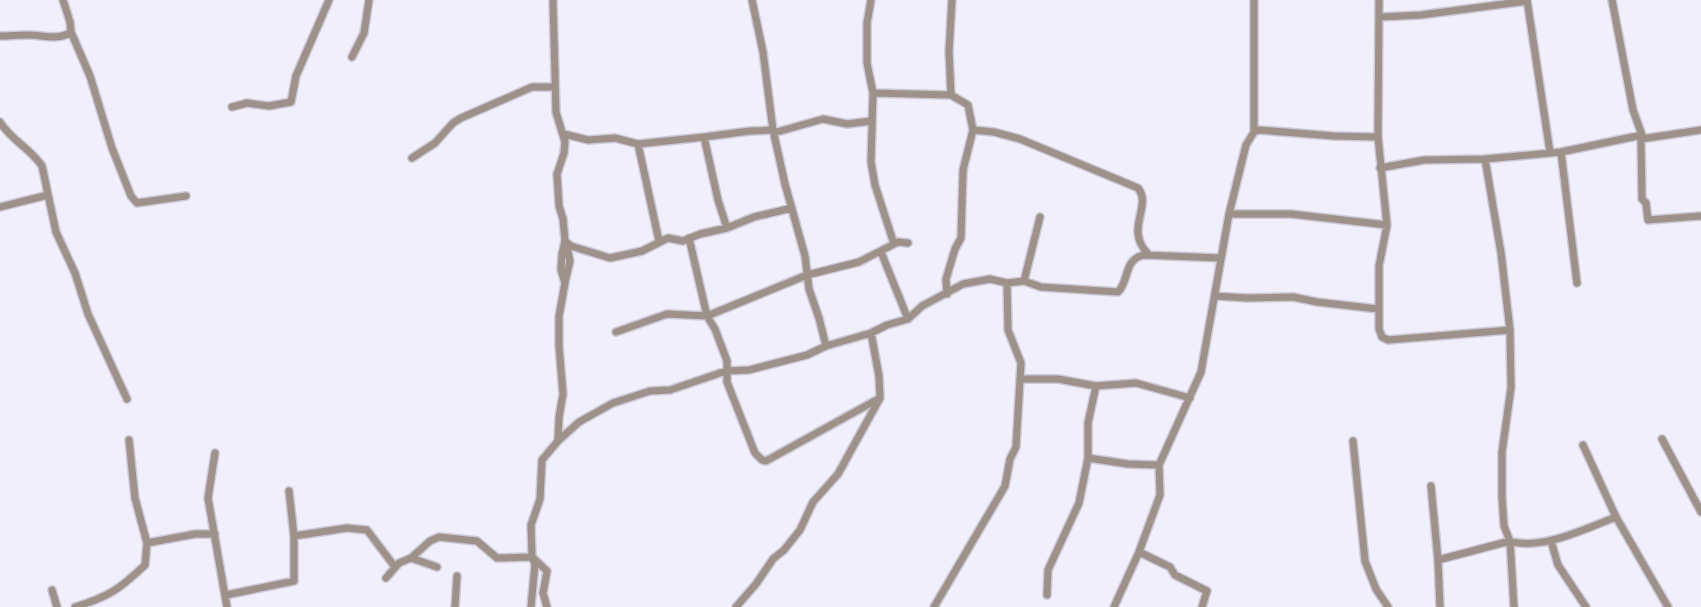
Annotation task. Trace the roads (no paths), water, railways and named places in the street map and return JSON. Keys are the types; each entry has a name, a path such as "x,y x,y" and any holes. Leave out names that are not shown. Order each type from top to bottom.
{"street":[{"path":"63,0 71,32 90,76 112,148 131,196 137,203 186,196"},
{"path":"232,107 247,103 270,106 291,102 296,76 328,0"},
{"path":"352,57 364,33 369,0"},
{"path":"553,0 556,112 564,134 564,153 557,174 558,206 563,219 570,261 559,316 563,394 558,441"},
{"path":"752,0 763,52 773,130 826,346"},
{"path":"872,0 867,23 867,63 873,93 871,162 875,185 894,244"},
{"path":"951,95 949,51 952,0"},
{"path":"1114,607 1139,552 1160,495 1159,465 1201,372 1228,214 1246,145 1254,132 1256,106 1254,0"},
{"path":"1379,0 1378,137 1387,225 1379,266 1378,309 1379,329 1382,337 1388,340 1510,330"},
{"path":"1612,0 1633,110 1642,137 1642,200 1646,203 1648,220 1701,216"},
{"path":"1380,17 1421,15 1527,1 1550,152"},
{"path":"0,36 29,35 56,38 66,36 71,32"},
{"path":"412,158 435,143 453,123 461,118 532,87 554,87"},
{"path":"873,93 951,95 968,105 973,130 963,170 961,238 946,279 947,294"},
{"path":"564,134 588,140 615,138 638,144 750,131 773,130 777,132 823,119 847,124 871,121"},
{"path":"0,122 2,130 36,157 42,166 56,232 75,273 88,314 128,399"},
{"path":"973,130 994,132 1020,139 1138,188 1143,194 1137,226 1138,238 1149,255"},
{"path":"1254,132 1259,130 1378,137"},
{"path":"1380,168 1424,160 1485,159 1561,152 1642,137 1701,130"},
{"path":"704,137 718,200 728,228"},
{"path":"638,144 659,241"},
{"path":"1561,152 1577,283"},
{"path":"1485,159 1501,253 1510,330 1511,388 1502,452 1504,526 1510,541 1514,607"},
{"path":"0,207 48,195"},
{"path":"566,241 571,246 610,258 642,251 668,238 683,241 700,234 728,228 754,217 792,208"},
{"path":"1228,214 1291,214 1387,225"},
{"path":"1024,281 1040,217"},
{"path":"689,238 707,316 715,329 727,361 727,382 755,453 762,460 766,461 880,398"},
{"path":"616,332 667,314 707,316 807,275 859,262 894,244 908,243"},
{"path":"881,252 908,320"},
{"path":"531,607 535,564 530,532 540,499 542,460 579,422 613,403 650,391 677,388 726,371 748,370 784,362 826,346 871,333 887,325 908,320 922,306 963,284 990,279 1006,283 1024,281 1041,286 1118,292 1122,288 1131,261 1136,257 1149,255 1221,258"},
{"path":"934,607 1005,486 1010,459 1016,447 1022,363 1008,330 1006,283"},
{"path":"1215,296 1293,297 1378,309"},
{"path":"735,607 756,584 773,559 784,550 794,537 813,502 838,474 880,398 879,376 871,333"},
{"path":"1022,379 1058,379 1096,386 1136,383 1190,398"},
{"path":"1047,595 1048,570 1079,503 1088,458 1088,423 1096,386"},
{"path":"1662,439 1701,512"},
{"path":"75,607 99,599 124,585 145,565 147,543 135,498 129,440"},
{"path":"1353,441 1365,561 1376,589 1388,607"},
{"path":"1583,445 1616,517 1668,607"},
{"path":"215,453 208,498 227,607"},
{"path":"1088,458 1128,464 1159,465"},
{"path":"1431,486 1440,607"},
{"path":"226,596 294,581 294,536 289,491"},
{"path":"1438,560 1510,541 1519,544 1551,541 1616,517"},
{"path":"294,536 347,528 364,529 370,532 395,567"},
{"path":"147,543 195,534 215,534"},
{"path":"386,578 395,567 439,537 477,541 497,558 532,556 547,571 543,593 547,607"},
{"path":"1551,541 1558,565 1586,607"},
{"path":"1139,552 1170,567 1175,575 1207,591 1202,607"},
{"path":"411,558 437,567"},
{"path":"455,607 457,576"},
{"path":"52,590 57,607"}]}
